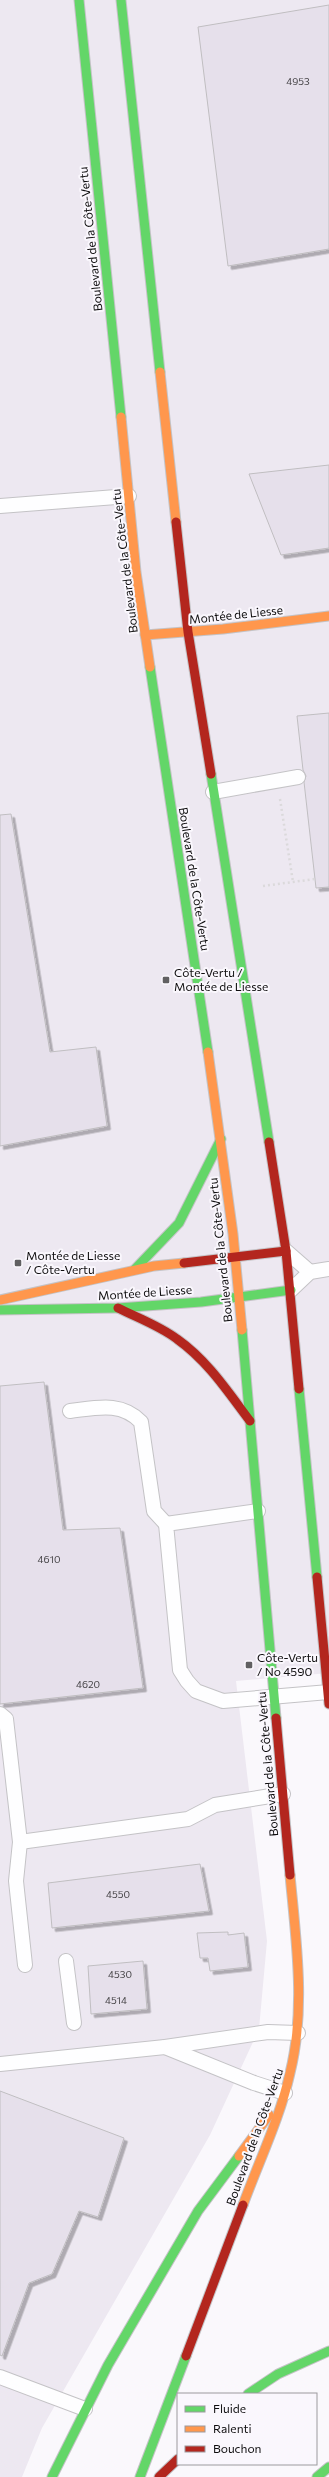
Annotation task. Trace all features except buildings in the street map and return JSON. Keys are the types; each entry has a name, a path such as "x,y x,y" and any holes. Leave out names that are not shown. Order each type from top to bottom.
{"street":[{"name":"Boulevard de la Côte-Vertu","path":"79,0 136,572 221,1139 236,1256 295,1939 298,2033 292,2070 286,2093 140,2477"},
{"path":"121,0 188,632 286,1251 329,1696"},
{"name":"Montée de Liesse","path":"145,635 188,632 329,616"},
{"path":"135,1270 179,1223 221,1139"},
{"name":"Montée de Liesse","path":"0,1300 135,1270 236,1256 286,1251"},
{"name":"Montée de Liesse","path":"0,1310 118,1308 239,1297 290,1290"},
{"path":"118,1308 175,1338 191,1350 214,1373 250,1421"},
{"path":"52,2477 84,2409 198,2211 286,2093"},
{"path":"250,2393 278,2374 329,2351"},
{"path":"159,2477 177,2460"},
{"path":"317,2477 329,2467"}],"lane":[{"path":"0,506 129,496"},
{"path":"213,792 298,777"},
{"path":"286,1251 310,1272"},
{"path":"290,1290 310,1272 329,1269"},
{"path":"70,1411 107,1407 122,1409 133,1414 140,1422 154,1511 166,1524 180,1670 187,1682 196,1691 223,1701 274,1697 329,1696"},
{"path":"166,1524 258,1511"},
{"path":"0,1714 6,1720 20,1842 16,1881 25,1965"},
{"path":"20,1842 188,1819 215,1805 283,1794"},
{"path":"66,1961 74,2023"},
{"path":"0,2064 165,2047 268,2032 298,2033"},
{"path":"165,2047 254,2083 286,2093"},
{"path":"0,2377 84,2409"}],"path":[{"path":"282,812 293,882"},
{"path":"263,886 315,879"}],"shaded area":[{"path":"0,0 329,0 329,1673 236,1681 267,1941 259,2029 210,2135 42,2428 22,2477 0,2477"}],"traffic: fast":[{"path":"79,0 121,417"},
{"path":"121,0 160,372"},
{"path":"150,667 208,1052"},
{"path":"211,774 269,1142"},
{"path":"135,1269 179,1223 221,1139"},
{"path":"0,1310 118,1308 201,1302 291,1290"},
{"path":"242,1330 276,1718"},
{"path":"299,1389 317,1577"},
{"path":"52,2477 108,2365 198,2211 239,2156"},
{"path":"250,2393 278,2374 329,2351"},
{"path":"140,2477 186,2356"},
{"path":"317,2477 329,2467"}],"traffic: slow":[{"path":"160,372 176,522"},
{"path":"121,417 136,572 150,667"},
{"path":"145,635 223,629 329,616"},
{"path":"208,1052 233,1234 242,1330"},
{"path":"0,1300 154,1266 184,1263"},
{"path":"243,2205 281,2106 295,2049 299,1999 297,1949 290,1875"},
{"path":"239,2156 269,2115"}],"traffic: jam":[{"path":"176,522 188,632 211,774"},
{"path":"269,1142 286,1251 299,1389"},
{"path":"184,1263 286,1251"},
{"path":"118,1308 149,1322 177,1339 188,1348 217,1377 250,1421"},
{"path":"317,1577 329,1704"},
{"path":"276,1718 290,1875"},
{"path":"186,2356 243,2205"},
{"path":"159,2477 177,2460"}],"place":[{"name":"Côte-Vertu / Montée de Liesse","path":"166,980"},
{"name":"Montée de Liesse / Côte-Vertu","path":"18,1263"},
{"name":"Côte-Vertu / No 4590","path":"249,1665"}]}
